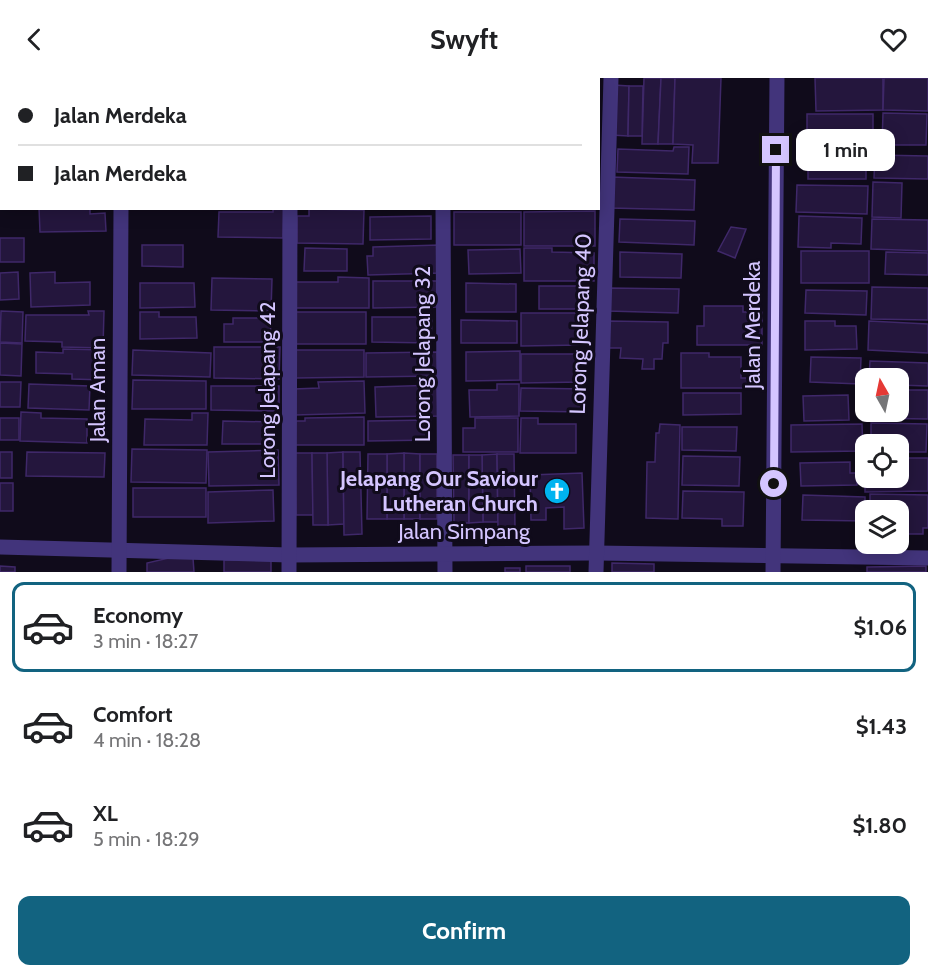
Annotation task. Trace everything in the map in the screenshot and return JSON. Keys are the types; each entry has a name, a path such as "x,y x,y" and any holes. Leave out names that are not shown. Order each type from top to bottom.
{"street":[{"name":"Lorong Jelapang 40","path":"596,572 611,78"},
{"name":"Jalan Merdeka","path":"773,572 777,78"},
{"name":"Jalan Aman","path":"119,572 121,210"},
{"name":"Lorong Jelapang 42","path":"289,572 290,210"},
{"name":"Lorong Jelapang 32","path":"444,210 445,572"},
{"name":"Jalan Simpang","path":"0,548 289,555 596,553 928,558"}],"building":[{"path":"644,78 661,78 658,144 642,144"},
{"path":"661,78 675,78 673,144 658,144"},
{"path":"675,78 721,78 718,163 692,163 693,145 673,144"},
{"path":"815,78 883,78 883,110 816,111"},
{"path":"884,78 928,78 928,111 883,110"},
{"path":"613,85 629,86 628,136 611,135"},
{"path":"629,86 643,86 642,136 628,136"},
{"path":"883,113 927,114 926,145 882,145"},
{"path":"807,114 873,114 873,148 807,148"},
{"path":"674,147 689,147 688,174 617,172 618,149 673,151"},
{"path":"808,154 866,154 866,179 808,179"},
{"path":"875,155 928,156 928,179 874,178"},
{"path":"611,177 695,180 694,210 610,208"},
{"path":"873,182 902,183 901,218 872,217"},
{"path":"797,185 868,186 867,214 796,212"},
{"path":"39,210 90,210 90,214 105,213 106,231 40,232"},
{"path":"273,210 284,210 283,238 218,237 219,212 273,212"},
{"path":"309,210 364,210 363,244 297,243 297,216 309,216"},
{"path":"595,211 595,246 524,246 524,212"},
{"path":"454,212 521,212 521,245 454,245"},
{"path":"431,216 431,239 370,240 370,217"},
{"path":"799,216 862,218 861,244 831,243 831,248 798,247"},
{"path":"620,219 695,221 694,245 619,242"},
{"path":"872,219 928,220 928,251 871,249"},
{"path":"731,227 746,229 735,258 718,251"},
{"path":"0,238 24,238 24,262 0,262"},
{"path":"142,245 183,245 183,267 142,266"},
{"path":"439,245 440,273 368,275 367,256 373,256 373,247"},
{"path":"305,248 347,249 347,271 304,271"},
{"path":"524,248 552,248 552,252 594,253 594,281 524,281"},
{"path":"520,249 521,273 469,274 468,250"},
{"path":"801,251 869,251 869,283 801,283"},
{"path":"620,252 682,254 681,278 620,277"},
{"path":"886,252 928,253 928,275 885,274"},
{"path":"18,272 19,299 0,300 0,273"},
{"path":"55,272 55,283 90,282 90,305 31,307 30,273"},
{"path":"338,277 369,278 369,308 296,308 296,282 338,282"},
{"path":"212,278 272,279 271,311 211,310"},
{"path":"373,281 437,281 437,307 373,308"},
{"path":"140,283 194,283 195,307 140,308"},
{"path":"466,283 516,284 516,312 466,312"},
{"path":"539,286 584,286 583,309 539,309"},
{"path":"872,287 928,288 928,320 871,319"},
{"path":"609,288 679,289 678,313 608,311"},
{"path":"806,290 867,291 866,315 805,313"},
{"path":"704,306 743,306 743,312 762,312 762,345 697,345 697,326 704,326"},
{"path":"1,311 23,312 22,343 0,342"},
{"path":"88,311 104,311 103,348 62,347 62,342 25,341 26,315 89,315"},
{"path":"140,312 159,312 159,317 196,317 197,338 140,339"},
{"path":"296,312 366,312 366,344 296,344"},
{"path":"521,313 581,313 581,345 521,346"},
{"path":"372,317 432,317 431,343 372,342"},
{"path":"233,318 271,318 270,342 224,342 224,324 233,324"},
{"path":"461,320 517,321 517,343 461,343"},
{"path":"609,321 668,322 668,343 663,343 662,359 654,359 654,369 642,369 643,359 620,358 621,348 608,348"},
{"path":"805,321 835,321 835,326 856,326 857,349 805,350"},
{"path":"869,321 928,324 928,353 868,350"},
{"path":"0,343 22,344 21,376 0,375"},
{"path":"214,347 280,347 279,379 214,378"},
{"path":"63,349 105,350 105,380 72,379 72,374 36,373 36,352 63,353"},
{"path":"133,350 211,353 210,377 132,375"},
{"path":"296,350 364,350 364,377 296,378"},
{"path":"520,351 520,380 466,381 466,352"},
{"path":"437,352 438,376 366,377 366,353"},
{"path":"681,353 709,353 709,357 741,357 741,378 757,378 757,388 681,388"},
{"path":"521,354 581,354 581,382 521,383"},
{"path":"811,357 861,358 861,368 855,368 855,384 810,382"},
{"path":"870,361 928,363 928,386 909,385 909,368 870,368"},
{"path":"133,380 206,381 206,409 132,409"},
{"path":"364,381 365,413 295,415 294,389 319,388 318,382"},
{"path":"0,382 21,382 20,407 0,407"},
{"path":"29,384 90,386 89,410 28,408"},
{"path":"497,384 519,384 519,416 470,417 469,390 497,390"},
{"path":"437,385 438,416 376,417 375,387"},
{"path":"211,386 279,386 279,411 211,410"},
{"path":"521,388 586,389 586,412 520,411"},
{"path":"909,390 928,390 928,419 909,419"},
{"path":"683,393 741,393 741,414 683,415"},
{"path":"848,395 849,420 804,421 803,396"},
{"path":"21,412 41,413 41,418 87,419 87,443 20,441"},
{"path":"192,413 208,413 207,445 144,445 145,419 192,420"},
{"path":"364,417 364,445 295,445 295,421 305,421 305,418"},
{"path":"0,418 19,418 19,440 0,440"},
{"path":"475,418 518,418 518,452 463,452 463,428 475,428"},
{"path":"521,418 538,418 538,424 576,424 576,453 520,453"},
{"path":"431,420 431,440 368,441 368,421"},
{"path":"223,421 273,422 272,444 222,444"},
{"path":"871,423 927,424 926,452 909,452 909,434 871,434"},
{"path":"660,424 680,425 678,519 646,518 647,462 655,462 656,433 659,433"},
{"path":"862,424 862,434 855,434 855,451 791,452 791,425"},
{"path":"682,427 737,427 736,451 682,450"},
{"path":"132,449 207,450 206,483 131,482"},
{"path":"278,450 279,485 209,486 208,452"},
{"path":"0,452 12,452 12,478 0,478"},
{"path":"27,452 105,453 104,477 26,476"},
{"path":"343,452 344,524 328,525 327,453"},
{"path":"343,452 360,452 362,534 344,535"},
{"path":"295,453 312,453 313,515 296,515"},
{"path":"312,453 327,453 328,525 313,525"},
{"path":"404,453 420,454 420,519 404,519"},
{"path":"404,453 404,519 387,519 387,454"},
{"path":"368,454 387,454 387,519 367,519"},
{"path":"420,454 437,454 437,519 420,519"},
{"path":"497,454 498,522 483,522 482,455"},
{"path":"497,454 514,454 515,529 498,529"},
{"path":"453,455 469,455 469,523 454,523"},
{"path":"469,455 482,455 483,522 469,523"},
{"path":"683,456 740,457 739,486 682,485"},
{"path":"909,458 928,458 928,491 865,492 865,488 909,488"},
{"path":"850,462 850,473 855,473 855,485 801,486 800,463"},
{"name":"Jelapang Our Saviour Lutheran Church","path":"582,473 584,528 564,529 564,507 546,508 546,520 531,520 530,475"},
{"path":"0,483 13,483 13,511 0,511"},
{"path":"133,488 206,488 206,517 133,517"},
{"path":"273,490 274,521 208,523 208,492"},
{"path":"683,491 744,492 743,526 722,526 722,519 682,518"},
{"path":"870,494 928,495 928,528 923,528 923,534 909,534 909,500 870,500"},
{"path":"803,495 865,497 865,500 855,500 855,521 802,520"},
{"path":"173,557 193,558 194,572 147,572 147,563"},
{"path":"224,560 271,560 271,572 224,572"},
{"path":"612,563 654,564 654,572 612,572"},
{"path":"0,566 15,567 15,572 0,572"},
{"path":"526,566 570,566 570,572 526,572"},
{"path":"926,566 926,572 867,572 867,567"},
{"path":"505,568 520,568 520,572 505,572"}],"place":[{"name":"Jelapang Our Saviour Lutheran Church","path":"557,491"}],"route":[{"path":"774,484 776,150"}]}
